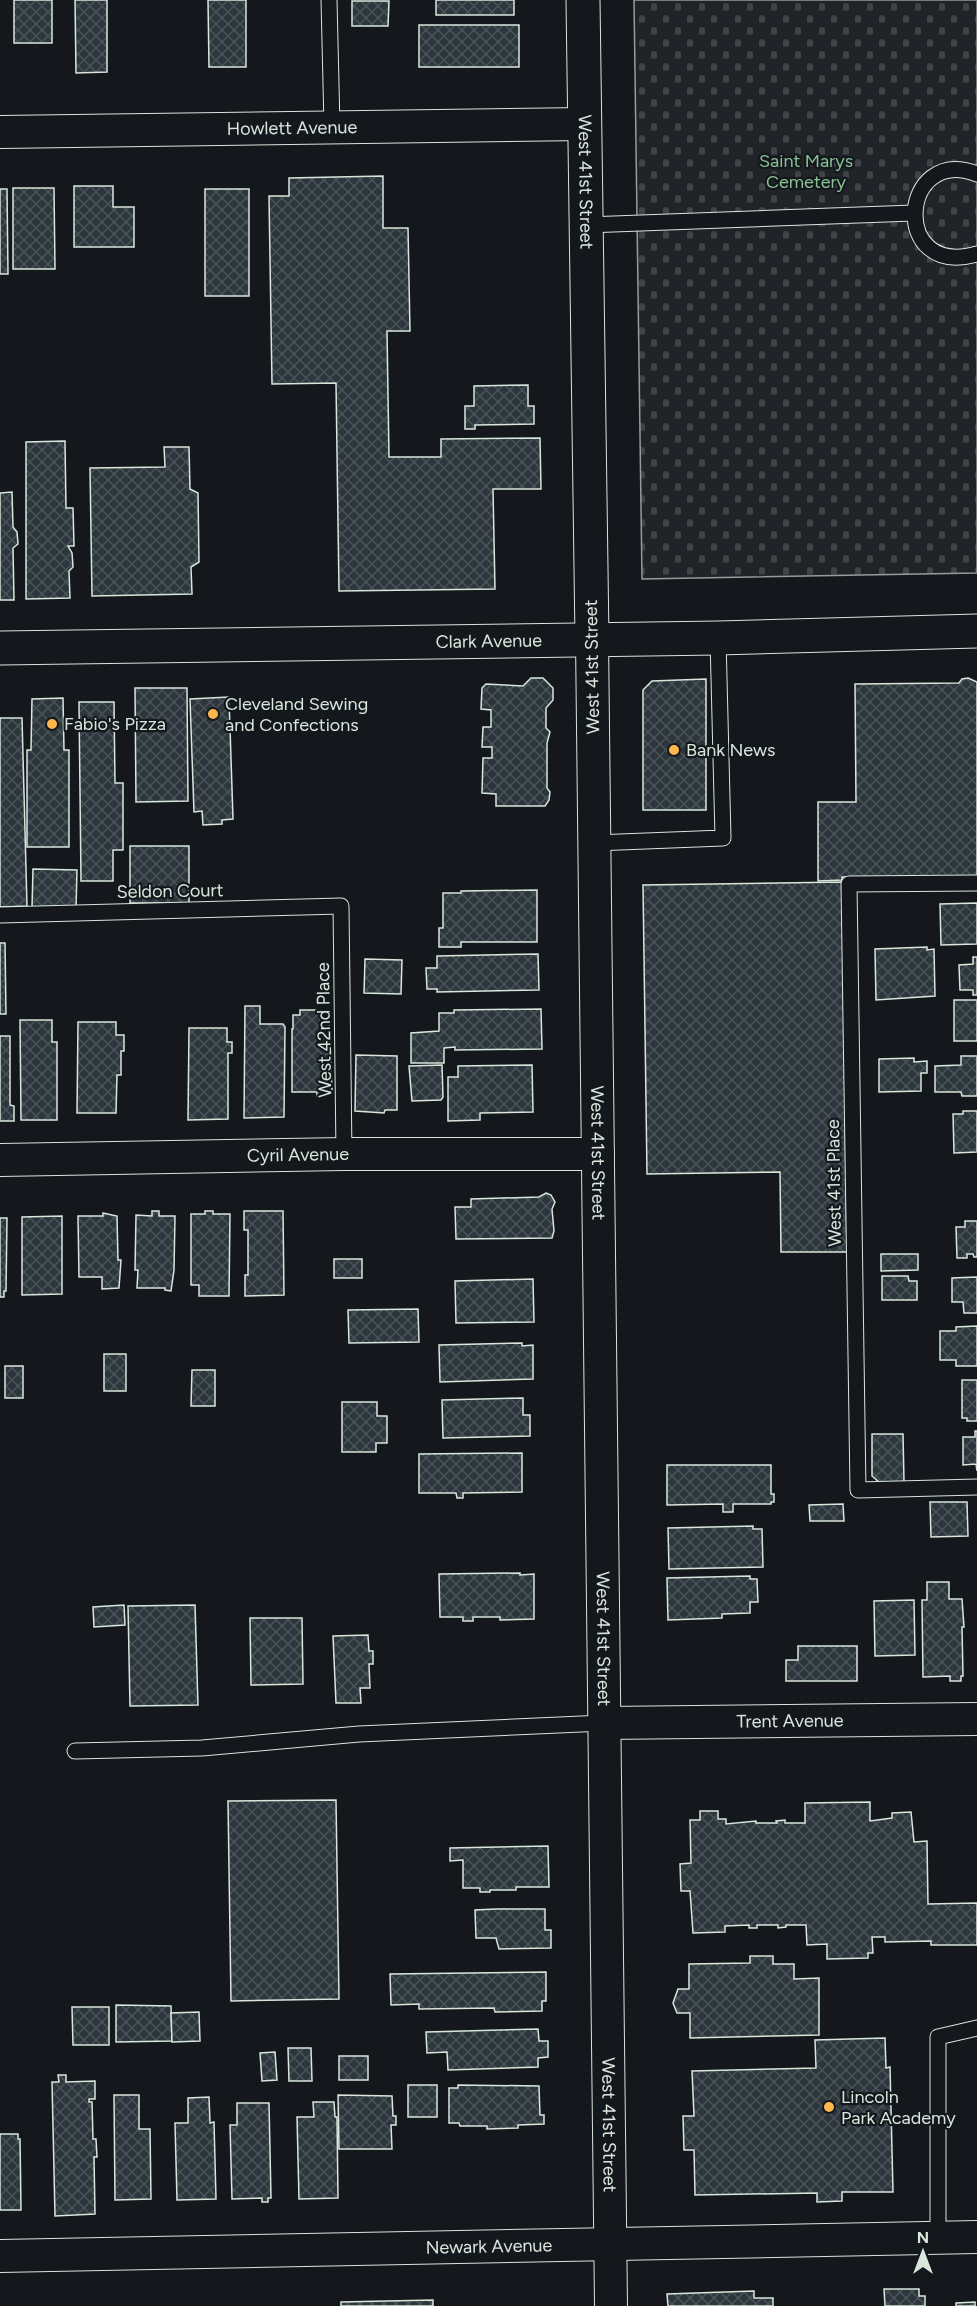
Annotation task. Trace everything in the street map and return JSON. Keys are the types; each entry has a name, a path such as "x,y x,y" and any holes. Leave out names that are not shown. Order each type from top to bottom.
{"street":[{"name":"West 41st Street","path":"583,0 611,2306"},
{"name":"Howlett Avenue","path":"0,132 584,124"},
{"name":"Clark Avenue","path":"0,648 718,638 977,631"},
{"name":"Cyril Avenue","path":"0,1160 344,1154 598,1154"},
{"name":"Trent Avenue","path":"604,1723 977,1719"},
{"name":"Newark Avenue","path":"0,2256 977,2238"}],"lane":[{"path":"329,0 332,126"},
{"path":"977,174 961,170 946,171 933,177 923,186 916,199 914,213 916,228 923,241 934,251 948,257 963,258 977,254"},
{"path":"586,225 914,213"},
{"path":"594,843 723,838 718,638"},
{"name":"West 41st Place","path":"977,883 849,884 858,1490 977,1487"},
{"name":"Seldon Court","path":"0,915 341,906"},
{"name":"West 42nd Place","path":"341,906 344,1154"},
{"path":"75,1751 202,1748 359,1734 604,1723"},
{"path":"938,2238 938,2037 977,2028"}],"green space":[{"name":"Saint Marys Cemetery","path":"634,0 977,0 977,573 642,579"}],"building":[{"path":"14,0 52,0 52,43 14,43"},
{"path":"75,0 107,0 107,72 76,73"},
{"path":"208,0 246,0 246,67 209,67"},
{"path":"436,0 514,0 514,15 436,15"},
{"path":"352,1 389,1 388,26 352,26"},
{"path":"419,25 519,25 519,67 419,67"},
{"path":"383,176 383,228 408,228 410,331 387,331 389,457 441,457 441,439 540,438 541,489 493,489 495,589 339,591 336,383 272,384 269,196 289,196 289,178"},
{"path":"74,186 113,186 113,207 134,207 134,247 74,247"},
{"path":"13,188 54,188 55,269 13,269"},
{"path":"0,189 7,189 8,274 0,274"},
{"path":"205,189 249,189 249,296 205,296"},
{"path":"528,385 528,406 534,406 534,424 475,425 475,429 465,429 465,406 474,406 474,386"},
{"path":"65,441 66,508 73,508 74,546 68,546 72,553 73,567 69,571 70,598 26,599 26,442"},
{"path":"164,447 189,447 190,489 198,493 199,562 191,567 192,594 92,596 90,468 165,467"},
{"path":"12,492 13,527 17,532 18,544 13,548 14,600 0,600 0,493"},
{"path":"531,678 543,678 553,688 553,700 546,708 546,728 550,732 547,743 549,800 545,806 496,806 496,794 482,793 483,758 492,758 492,747 482,747 483,727 491,727 491,710 481,709 482,688 486,684 523,686"},
{"path":"968,678 977,682 977,876 842,877 842,880 818,881 818,802 856,802 855,684 959,683 962,679"},
{"name":"Bank News","path":"706,679 706,810 643,810 643,690 652,681"},
{"path":"135,688 187,688 188,801 136,802"},
{"path":"229,697 233,819 222,820 222,824 203,825 202,811 194,812 190,699"},
{"path":"63,698 64,750 69,750 69,847 27,847 27,750 31,750 32,699"},
{"path":"79,702 114,702 115,783 123,783 123,850 113,850 113,881 81,881"},
{"path":"0,718 22,718 27,906 0,907"},
{"path":"130,846 189,846 189,903 130,903"},
{"path":"33,869 77,870 76,909 32,908"},
{"path":"842,882 847,1252 781,1252 780,1172 647,1174 643,885"},
{"path":"537,890 537,942 461,942 461,947 439,947 439,928 443,928 443,893"},
{"path":"977,903 977,944 941,945 940,904"},
{"path":"0,943 5,943 6,1014 0,1014"},
{"path":"927,947 927,950 934,949 935,996 876,1000 875,949"},
{"path":"538,954 539,990 437,992 437,989 427,989 426,968 437,968 437,956"},
{"path":"973,957 977,957 977,995 973,995 973,990 960,990 959,965 973,964"},
{"path":"365,959 402,960 401,994 364,993"},
{"path":"954,1000 977,1000 977,1041 954,1041"},
{"path":"245,1006 260,1006 260,1024 283,1024 285,1027 284,1117 244,1118"},
{"path":"541,1009 542,1049 455,1050 455,1047 444,1048 444,1063 411,1063 411,1033 439,1031 439,1013 454,1013 454,1010"},
{"path":"300,1010 319,1010 320,1019 329,1019 332,1091 326,1091 326,1096 317,1096 317,1092 292,1092 293,1015 300,1015"},
{"path":"20,1020 52,1020 52,1042 57,1042 57,1120 21,1120"},
{"path":"78,1022 116,1022 116,1035 124,1035 121,1075 117,1075 116,1113 77,1113"},
{"path":"189,1028 227,1028 227,1042 232,1042 232,1053 228,1053 228,1119 188,1120"},
{"path":"0,1036 10,1036 10,1105 14,1106 14,1121 0,1121"},
{"path":"356,1055 397,1056 397,1110 385,1110 384,1113 355,1111"},
{"path":"961,1056 977,1056 977,1096 962,1096 961,1092 935,1092 935,1066 961,1065"},
{"path":"914,1058 914,1062 927,1061 927,1073 921,1073 921,1091 879,1092 879,1059"},
{"path":"442,1065 443,1097 441,1100 412,1101 409,1066"},
{"path":"532,1065 533,1112 480,1113 480,1120 448,1121 448,1077 458,1077 458,1066"},
{"path":"963,1111 977,1111 977,1152 954,1153 953,1114 963,1114"},
{"path":"546,1193 551,1195 555,1202 552,1209 554,1231 552,1238 456,1239 455,1207 471,1207 471,1199 539,1197"},
{"path":"152,1211 159,1211 159,1216 175,1216 174,1270 171,1291 165,1288 137,1288 136,1215 152,1216"},
{"path":"205,1211 213,1211 213,1214 230,1214 229,1296 199,1296 199,1285 191,1285 191,1214 205,1214"},
{"path":"244,1211 283,1211 284,1295 245,1296 245,1275 248,1275 248,1230 244,1230"},
{"path":"103,1213 117,1216 118,1260 121,1260 119,1288 102,1289 102,1277 79,1277 78,1216 103,1216"},
{"path":"62,1216 62,1294 22,1295 22,1217"},
{"path":"0,1218 7,1218 4,1297 0,1297"},
{"path":"965,1221 977,1221 977,1257 967,1254 967,1258 957,1258 956,1227 965,1227"},
{"path":"881,1254 918,1254 918,1270 881,1271"},
{"path":"334,1259 362,1259 362,1278 334,1278"},
{"path":"882,1276 908,1276 909,1281 917,1281 917,1300 882,1300"},
{"path":"977,1277 977,1313 964,1313 963,1302 952,1302 952,1278"},
{"path":"533,1279 534,1322 456,1323 455,1281"},
{"path":"418,1309 419,1342 349,1343 348,1310"},
{"path":"977,1326 977,1366 956,1366 956,1360 940,1360 940,1331 956,1331 956,1327"},
{"path":"522,1343 522,1346 533,1345 533,1379 440,1382 439,1345"},
{"path":"104,1354 126,1354 126,1391 104,1391"},
{"path":"5,1366 23,1366 23,1398 5,1398"},
{"path":"192,1370 215,1370 215,1406 191,1406"},
{"path":"962,1380 977,1380 977,1421 967,1421 967,1418 962,1418"},
{"path":"523,1398 523,1415 530,1415 530,1436 443,1438 442,1400"},
{"path":"342,1402 377,1402 377,1416 387,1416 387,1443 376,1443 376,1452 342,1452"},
{"path":"975,1431 977,1431 977,1471 976,1464 963,1465 963,1437 975,1437"},
{"path":"872,1434 903,1434 904,1482 879,1482 872,1476"},
{"path":"522,1453 522,1492 463,1493 463,1498 457,1498 456,1493 419,1493 419,1454"},
{"path":"667,1465 771,1465 771,1494 774,1494 774,1502 771,1504 733,1504 733,1512 723,1512 723,1504 667,1505"},
{"path":"930,1502 967,1502 968,1536 931,1537"},
{"path":"843,1504 844,1521 810,1521 809,1505"},
{"path":"753,1526 753,1529 762,1529 763,1567 669,1569 668,1528"},
{"path":"520,1573 520,1575 534,1574 534,1619 500,1620 500,1617 473,1617 473,1621 463,1621 463,1617 440,1617 439,1574"},
{"path":"750,1576 750,1579 757,1579 758,1602 750,1602 750,1613 722,1614 722,1618 668,1620 667,1578"},
{"path":"927,1582 949,1582 949,1599 962,1599 964,1627 962,1627 963,1676 961,1676 961,1681 950,1681 950,1676 923,1677 922,1600 927,1600"},
{"path":"914,1600 915,1655 875,1656 874,1601"},
{"path":"124,1605 125,1625 94,1627 93,1607"},
{"path":"195,1605 198,1705 130,1706 128,1606"},
{"path":"250,1618 302,1618 303,1684 251,1685"},
{"path":"368,1635 369,1651 373,1651 373,1664 369,1664 370,1688 360,1688 361,1703 336,1703 333,1636"},
{"path":"798,1646 857,1646 857,1681 786,1681 786,1660 798,1660"},
{"path":"336,1800 339,1999 231,2001 228,1801"},
{"path":"870,1802 870,1821 892,1818 892,1813 911,1812 914,1842 927,1841 928,1904 977,1903 977,1945 931,1945 931,1941 885,1942 885,1937 872,1937 873,1953 868,1953 868,1958 827,1959 827,1944 807,1945 806,1925 786,1925 786,1927 778,1928 778,1925 757,1925 757,1928 749,1928 749,1925 725,1926 725,1932 693,1933 690,1891 681,1891 680,1864 691,1863 690,1820 700,1820 700,1811 718,1811 718,1819 726,1819 726,1824 756,1821 756,1823 777,1823 776,1821 785,1820 785,1823 805,1823 805,1803"},
{"path":"548,1846 549,1887 516,1887 516,1890 490,1890 490,1892 480,1892 480,1888 463,1888 463,1860 450,1861 450,1848"},
{"path":"545,1909 545,1930 551,1930 551,1948 499,1949 496,1938 476,1938 475,1910"},
{"path":"750,1956 773,1956 773,1964 794,1964 794,1979 819,1978 819,2035 690,2038 690,2013 677,2013 673,2003 678,1989 689,1989 689,1964 750,1963"},
{"path":"546,1972 546,2001 542,2001 542,2011 495,2012 494,2008 419,2009 419,2004 391,2005 390,1974"},
{"path":"116,2005 171,2006 172,2041 116,2042"},
{"path":"72,2007 109,2007 109,2045 73,2045"},
{"path":"199,2012 200,2041 172,2042 171,2013"},
{"path":"538,2029 539,2041 548,2041 548,2057 538,2058 538,2067 448,2070 447,2052 427,2053 426,2032"},
{"path":"885,2038 886,2068 890,2067 893,2192 842,2192 842,2201 817,2202 817,2193 695,2195 694,2150 684,2150 683,2116 694,2116 692,2071 816,2068 815,2040"},
{"path":"288,2048 311,2048 312,2081 289,2081"},
{"path":"275,2052 277,2080 262,2081 260,2053"},
{"path":"339,2056 368,2056 368,2080 339,2080"},
{"path":"58,2075 66,2075 66,2082 95,2081 95,2099 89,2099 89,2102 92,2102 93,2139 96,2139 97,2157 94,2157 95,2214 55,2216 52,2082 59,2082"},
{"path":"408,2085 437,2085 437,2117 408,2117"},
{"path":"458,2085 539,2086 540,2115 544,2115 544,2124 487,2129 487,2126 460,2126 459,2123 449,2123 449,2088 458,2088"},
{"path":"114,2095 139,2095 139,2129 150,2129 151,2199 115,2200"},
{"path":"338,2095 392,2096 396,2125 391,2125 392,2149 339,2149"},
{"path":"209,2097 210,2123 214,2122 216,2199 177,2200 175,2123 188,2123 188,2098"},
{"path":"313,2102 334,2102 335,2117 337,2117 338,2198 299,2199 297,2117 314,2117"},
{"path":"237,2103 269,2103 271,2198 268,2198 268,2202 262,2202 262,2198 232,2199 230,2125 237,2125"},
{"path":"0,2134 18,2134 18,2139 20,2139 21,2210 0,2210"},
{"path":"884,2289 919,2289 919,2296 925,2296 925,2306 885,2306"},
{"path":"754,2291 754,2298 773,2298 773,2306 668,2306 667,2294"},
{"path":"433,2300 433,2306 341,2306 341,2302"},
{"path":"975,2302 975,2306 956,2306 956,2303"}],"place":[{"name":"Cleveland Sewing and Confections","path":"213,714"},
{"name":"Fabio's Pizza","path":"52,724"},
{"name":"Bank News","path":"674,750"},
{"name":"Lincoln Park Academy","path":"829,2107"}]}
